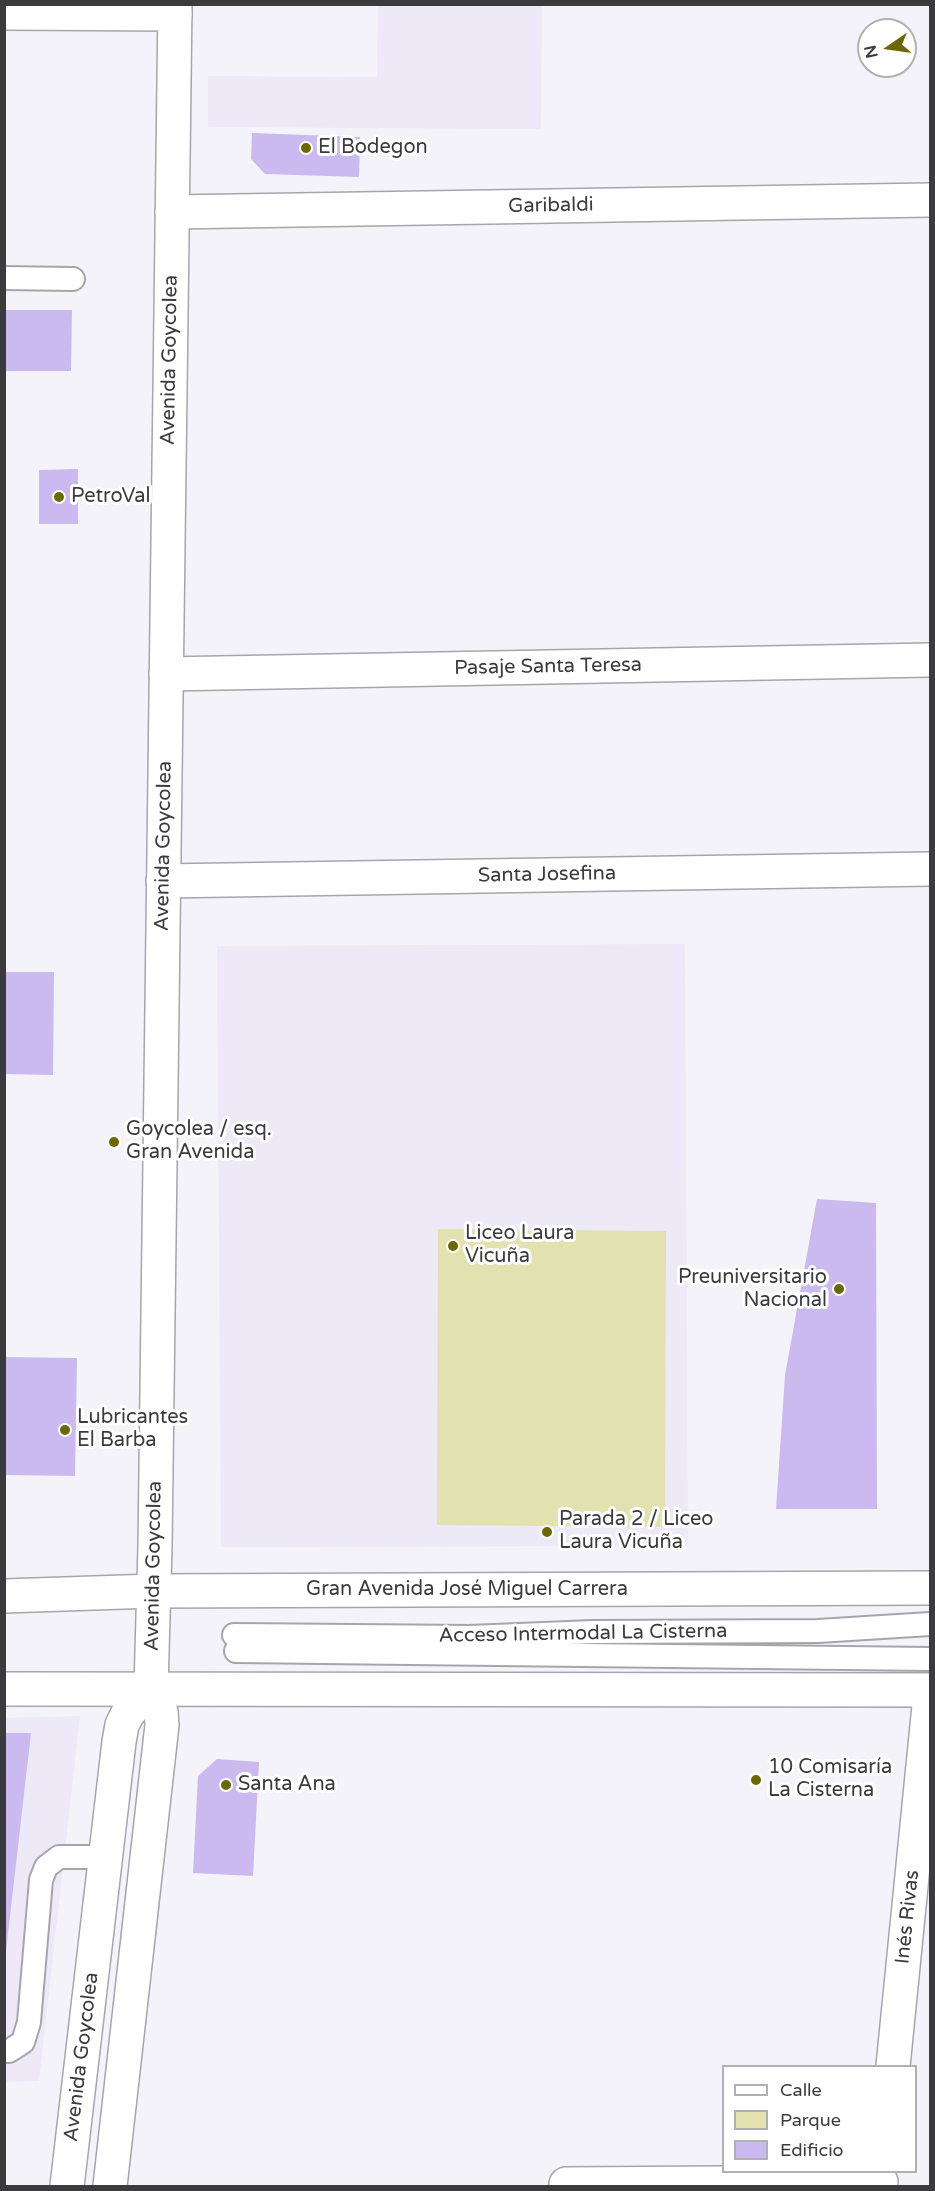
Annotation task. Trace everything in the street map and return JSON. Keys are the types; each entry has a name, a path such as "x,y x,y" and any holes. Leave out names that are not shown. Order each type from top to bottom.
{"street":[{"path":"4,13 175,9"},
{"name":"Avenida Goycolea","path":"110,2187 161,1742 161,1712 151,1688 175,9"},
{"name":"Garibaldi","path":"172,212 930,200"},
{"name":"Pasaje Santa Teresa","path":"166,674 930,660"},
{"name":"Santa Josefina","path":"163,881 930,870"},
{"name":"Gran Avenida José Miguel Carrera","path":"4,1596 154,1591 930,1588"},
{"name":"Avenida Goycolea","path":"67,2187 122,1725 138,1699 151,1688"},
{"path":"4,1689 930,1689"},
{"name":"Inés Rivas","path":"893,2065 930,1696"},
{"path":"566,2184 881,2180"}],"lane":[{"path":"4,278 73,279"},
{"name":"Acceso Intermodal La Cisterna","path":"930,1624 818,1631 593,1632 235,1643 930,1659"},
{"path":"4,2051 9,2051 22,2042 29,2022 41,1880 46,1867 59,1857 106,1857"}],"shaded area":[{"path":"378,5 542,5 541,129 208,127 208,76 377,77"},
{"name":"Liceo Laura Vicuña","path":"685,944 688,1546 221,1547 217,946"},
{"path":"80,1716 39,2081 5,2082 4,1718"}],"green space":[{"path":"438,1229 666,1231 665,1527 437,1525"}],"building":[{"name":"El Bodegon","path":"252,133 360,137 359,177 265,174 251,159"},
{"path":"4,310 72,310 71,371 4,371"},
{"name":"PetroVal","path":"78,469 78,524 39,524 39,470"},
{"path":"4,972 54,972 53,1075 4,1074"},
{"name":"Preuniversitario Nacional","path":"817,1199 876,1203 877,1509 776,1509 785,1375"},
{"path":"4,1357 77,1358 75,1476 4,1475"},
{"path":"4,1733 31,1733 6,1951 4,1951"},
{"path":"217,1759 259,1762 253,1876 193,1873 198,1776"}],"place":[{"name":"El Bodegon","path":"306,148"},
{"name":"PetroVal","path":"59,497"},
{"name":"Goycolea / esq. Gran Avenida","path":"114,1142"},
{"name":"Liceo Laura Vicuña","path":"453,1246"},
{"name":"Preuniversitario Nacional","path":"839,1289"},
{"name":"Lubricantes El Barba","path":"65,1430"},
{"name":"Parada 2 / Liceo Laura Vicuña","path":"547,1532"},
{"name":"10 Comisaría La Cisterna","path":"756,1780"},
{"name":"Santa Ana","path":"226,1785"}]}
